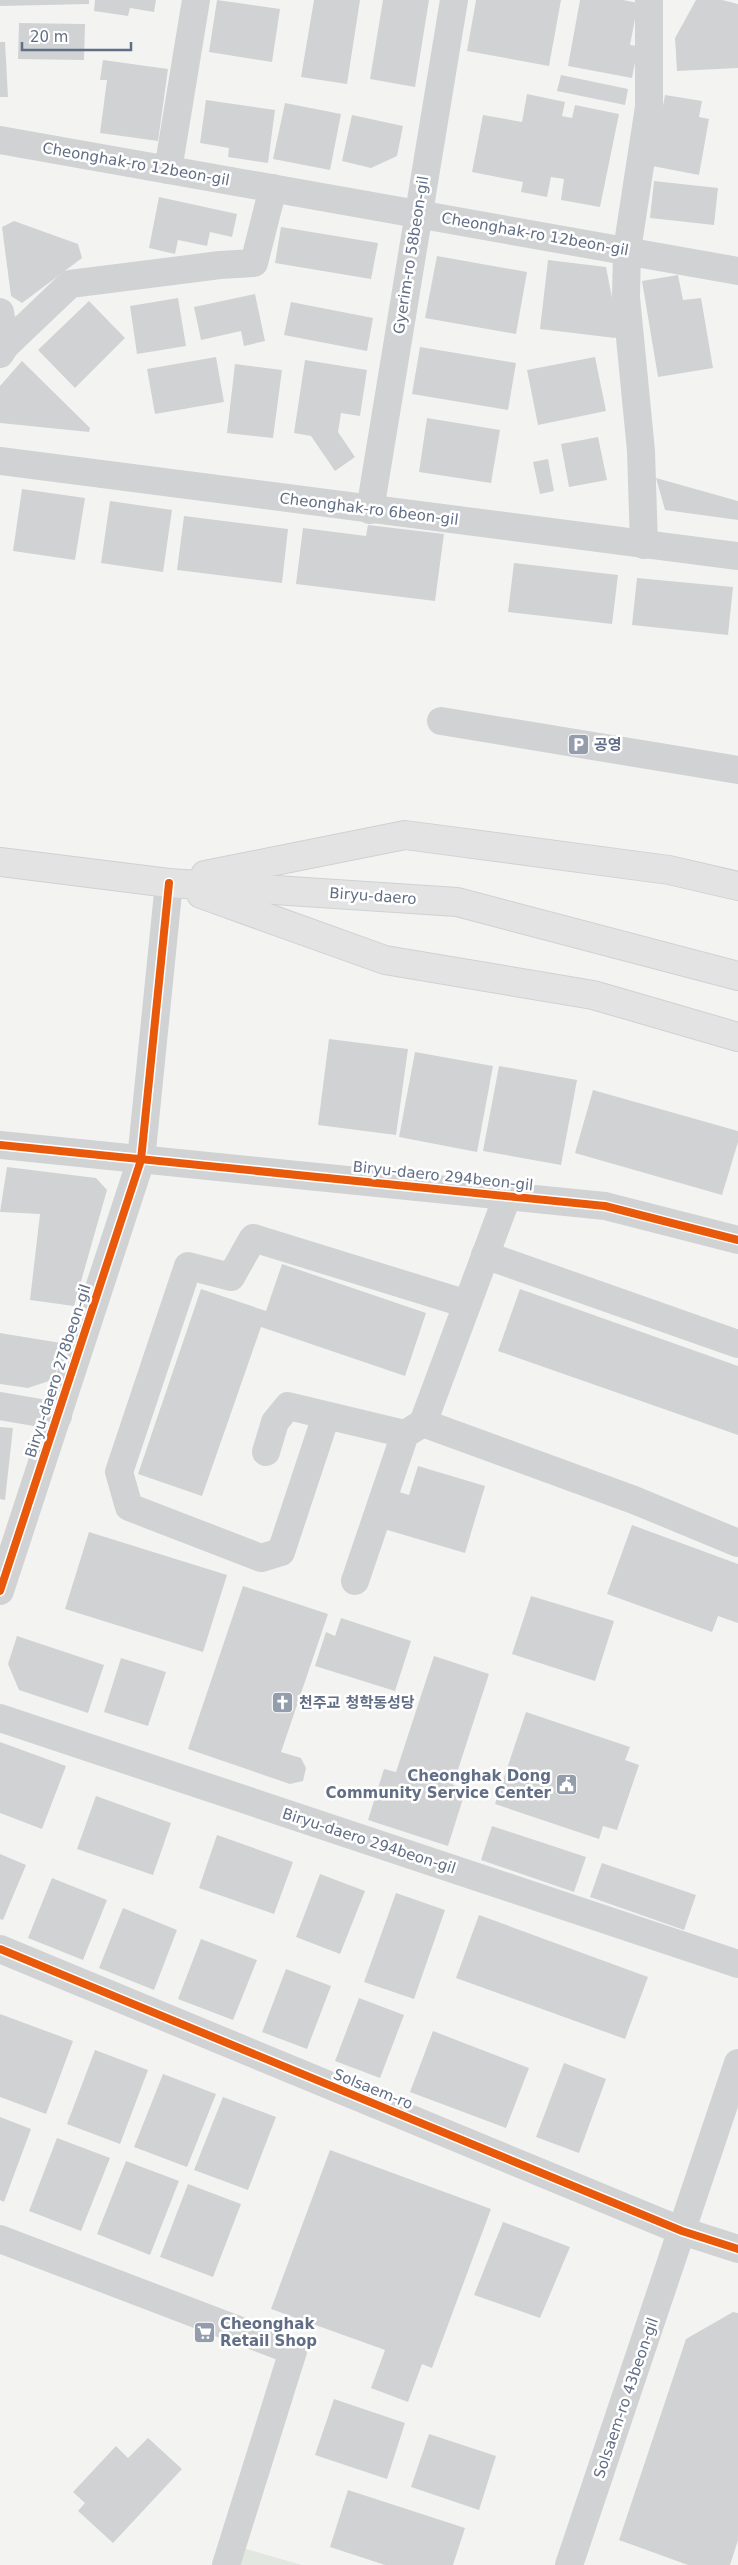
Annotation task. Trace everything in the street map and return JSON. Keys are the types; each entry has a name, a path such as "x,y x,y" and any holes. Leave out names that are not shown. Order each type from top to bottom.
{"main road":[{"path":"169,883 405,835 669,870 738,886"},
{"name":"Biryu-daero","path":"0,862 169,883 457,902 738,976"},
{"path":"169,883 385,960 593,995 738,1037"}],"street":[{"path":"168,170 196,0"},
{"name":"Gyerim-ro 58beon-gil","path":"370,510 454,0"},
{"path":"644,545 641,451 626,297 627,250 649,107 649,0"},
{"name":"Cheonghak-ro 12beon-gil","path":"0,140 738,271"},
{"path":"3,350 70,284 220,265 254,263 273,188"},
{"path":"0,312 3,350"},
{"name":"Cheonghak-ro 6beon-gil","path":"0,461 738,556"},
{"path":"441,721 738,770"},
{"name":"Biryu-daero 278beon-gil","path":"0,1591 141,1160 169,883"},
{"path":"0,1145 141,1160"},
{"name":"Biryu-daero 294beon-gil","path":"141,1160 605,1206 738,1240"},
{"path":"355,1580 414,1429 468,1304 507,1197"},
{"path":"326,1416 281,1552 260,1558 129,1507 119,1472 188,1266 231,1277 253,1238 468,1304"},
{"path":"485,1255 738,1344"},
{"path":"0,1406 58,1416"},
{"path":"266,1452 275,1422 288,1406 326,1416 414,1429 634,1500 738,1543"},
{"name":"Biryu-daero 294beon-gil","path":"0,1718 738,1964"},
{"name":"Solsaem-ro","path":"0,1949 682,2231 738,2249"},
{"path":"682,2231 738,2063"},
{"name":"Solsaem-ro 43beon-gil","path":"569,2565 682,2231"},
{"path":"0,2240 293,2351 226,2565"}],"shaded area":[{"path":"232,2545 302,2565 226,2565"}],"building":[{"path":"0,0 89,0 89,4 0,6"},
{"path":"95,0 156,0 154,12 130,8 128,16 94,11"},
{"path":"217,0 280,9 272,62 209,52"},
{"path":"314,0 360,0 347,84 301,77"},
{"path":"383,0 429,0 415,87 370,79"},
{"path":"476,0 561,0 549,66 467,51"},
{"path":"580,0 623,0 638,3 630,45 638,46 632,78 568,66"},
{"path":"696,0 722,0 738,4 738,68 677,71 675,38"},
{"path":"19,23 85,24 84,60 18,59"},
{"path":"0,42 5,42 8,97 0,97"},
{"path":"103,60 168,69 158,141 100,133 107,80 100,80"},
{"path":"561,75 628,89 625,105 557,91"},
{"path":"527,94 565,102 562,116 572,118 575,105 619,114 600,207 561,200 564,179 551,177 547,197 521,192 523,182 472,172 483,115 522,122"},
{"path":"665,95 702,101 699,117 709,119 699,175 652,166"},
{"path":"206,100 275,110 268,163 228,157 229,148 200,143"},
{"path":"285,103 341,114 330,170 273,159"},
{"path":"352,115 403,126 397,156 371,168 342,161"},
{"path":"654,181 718,188 714,225 650,218"},
{"path":"159,197 237,214 232,237 210,232 207,246 178,240 175,254 149,248"},
{"path":"14,221 78,244 82,258 22,303 11,296 2,227"},
{"path":"281,227 378,243 371,279 275,263"},
{"path":"437,256 527,272 516,334 425,318"},
{"path":"548,260 606,267 619,334 615,338 540,329"},
{"path":"678,275 683,300 701,298 713,368 658,377 642,281"},
{"path":"255,294 265,341 244,346 241,331 201,340 194,307"},
{"path":"178,298 186,346 137,354 130,306"},
{"path":"89,301 125,338 75,388 38,350"},
{"path":"291,302 373,318 367,351 284,335"},
{"path":"420,347 516,363 508,410 412,394"},
{"path":"216,357 224,402 155,414 147,369"},
{"path":"595,357 606,411 538,425 527,370"},
{"path":"305,360 367,370 360,416 341,413 338,432 355,457 335,471 311,436 294,433"},
{"path":"22,361 90,428 89,432 0,423 0,386"},
{"path":"235,364 282,370 273,438 227,433"},
{"path":"427,418 500,430 491,483 419,472"},
{"path":"598,437 607,480 569,487 561,444"},
{"path":"548,459 554,491 540,494 533,462"},
{"path":"656,478 738,501 738,520 665,510"},
{"path":"22,489 85,498 75,560 13,551"},
{"path":"110,501 172,510 163,572 101,563"},
{"path":"184,516 288,529 282,583 177,570"},
{"path":"368,525 444,534 435,601 296,584 303,528 366,536"},
{"path":"514,563 618,575 612,624 508,612"},
{"path":"637,578 733,587 728,635 632,625"},
{"path":"329,1039 408,1049 396,1135 318,1125"},
{"path":"415,1052 493,1066 477,1152 399,1137"},
{"path":"499,1066 577,1080 561,1165 483,1151"},
{"path":"593,1090 738,1131 738,1142 722,1195 575,1153"},
{"path":"7,1167 96,1178 107,1190 74,1306 30,1300 40,1214 0,1212"},
{"path":"282,1264 426,1313 405,1376 261,1327 202,1496 138,1474 201,1289 266,1311"},
{"path":"520,1289 738,1366 738,1435 498,1351"},
{"path":"0,1333 61,1343 55,1379 28,1388 0,1384"},
{"path":"0,1427 13,1428 5,1500 0,1499"},
{"path":"418,1466 485,1486 465,1553 384,1529 396,1491 409,1495"},
{"path":"632,1525 738,1564 738,1623 718,1616 712,1632 607,1594"},
{"path":"89,1532 227,1575 203,1652 65,1609"},
{"path":"243,1586 328,1614 281,1752 301,1758 306,1768 303,1781 290,1784 188,1749"},
{"path":"531,1596 614,1621 595,1681 512,1654"},
{"path":"341,1618 411,1641 395,1691 315,1666 326,1632 335,1636"},
{"path":"17,1636 104,1665 88,1713 19,1690 8,1664"},
{"path":"434,1656 489,1674 453,1785 466,1789 448,1846 368,1820 384,1769 396,1772"},
{"path":"121,1658 166,1672 148,1726 104,1712"},
{"name":"Cheonghak Dong Community Service Center","path":"526,1712 630,1747 625,1760 639,1765 617,1830 603,1826 599,1839 495,1804"},
{"path":"0,1742 66,1766 42,1829 0,1813"},
{"path":"96,1796 171,1823 153,1875 77,1849"},
{"path":"492,1826 586,1857 574,1892 481,1860"},
{"path":"217,1835 293,1862 274,1914 199,1888"},
{"path":"0,1854 26,1865 3,1920 0,1919"},
{"path":"602,1863 696,1895 684,1930 590,1897"},
{"path":"320,1874 365,1891 340,1954 296,1937"},
{"path":"52,1878 107,1900 83,1960 28,1938"},
{"path":"396,1893 445,1910 414,1999 364,1982"},
{"path":"123,1908 177,1930 154,1990 99,1968"},
{"path":"479,1915 648,1977 625,2039 456,1978"},
{"path":"201,1939 257,1960 233,2020 178,1999"},
{"path":"286,1969 331,1986 307,2049 262,2032"},
{"path":"359,1998 404,2015 380,2078 335,2061"},
{"path":"0,2014 73,2041 46,2114 0,2097"},
{"path":"433,2031 529,2068 506,2128 410,2092"},
{"path":"95,2050 148,2070 120,2144 67,2124"},
{"path":"564,2063 606,2079 579,2153 536,2137"},
{"path":"163,2074 216,2094 187,2167 134,2147"},
{"path":"223,2097 276,2117 248,2190 194,2170"},
{"path":"0,2117 31,2129 4,2202 0,2200"},
{"path":"57,2138 110,2158 81,2231 29,2211"},
{"path":"330,2150 491,2209 432,2368 422,2364 408,2402 371,2388 385,2350 271,2309"},
{"path":"126,2161 179,2181 150,2255 97,2234"},
{"path":"188,2184 241,2204 213,2277 160,2257"},
{"path":"503,2222 570,2247 540,2318 474,2295"},
{"path":"733,2312 738,2313 738,2540 730,2565 688,2565 619,2540 686,2339"},
{"path":"334,2399 405,2423 387,2479 315,2455"},
{"path":"429,2434 496,2456 479,2510 411,2487"},
{"path":"148,2438 182,2469 113,2543 78,2511 85,2503 73,2492 116,2446 128,2458"},
{"path":"348,2490 465,2528 453,2565 385,2565 330,2547"}],"cycle path":[{"path":"0,1591 141,1160 169,883"},
{"path":"0,1145 605,1206 738,1240"},
{"path":"0,1949 682,2231 738,2249"}],"place":[{"name":"공영","path":"578,745"},
{"name":"천주교 청학동성당","path":"283,1703"},
{"name":"Cheonghak Dong Community Service Center","path":"567,1785"},
{"name":"Cheonghak Retail Shop","path":"204,2333"}]}
